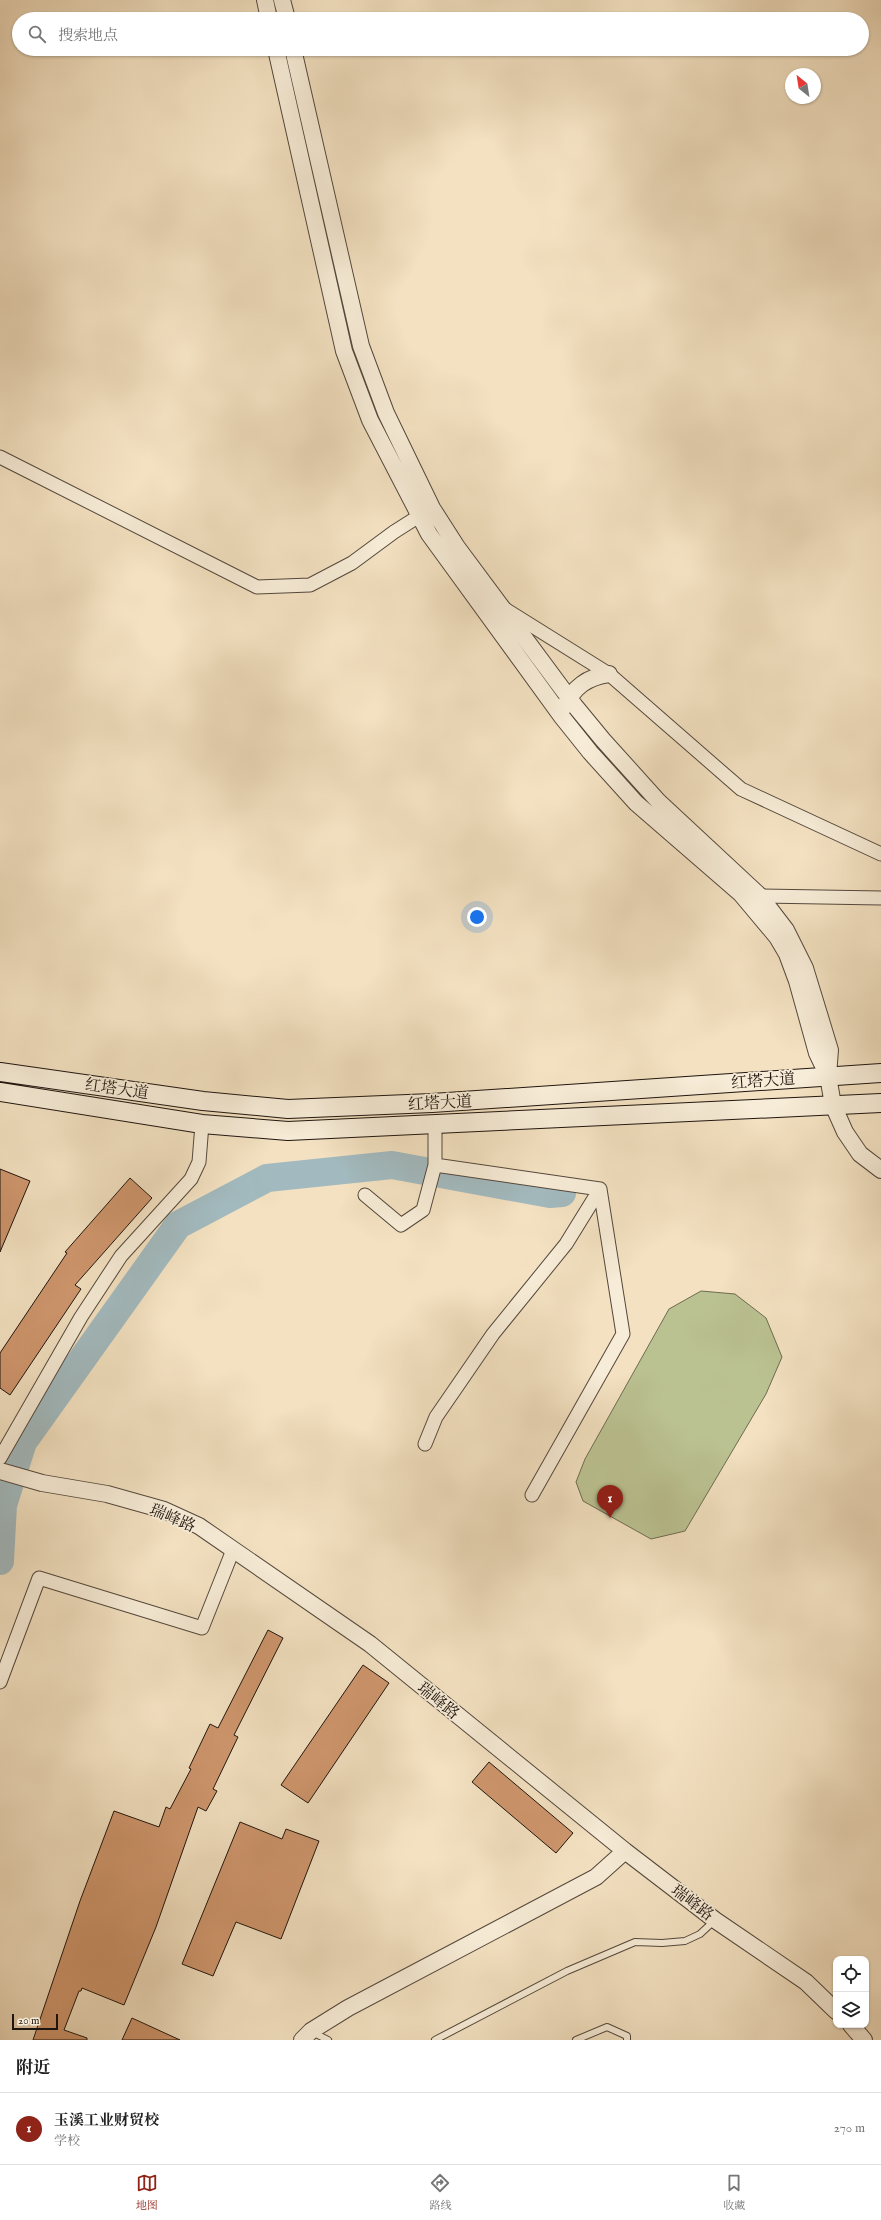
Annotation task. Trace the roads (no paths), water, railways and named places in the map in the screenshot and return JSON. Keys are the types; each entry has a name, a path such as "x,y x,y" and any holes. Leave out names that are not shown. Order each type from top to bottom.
{"main road":[{"name":"红塔大道","path":"0,1072 203,1101 288,1109 432,1103 881,1073"},
{"name":"红塔大道","path":"0,1092 202,1124 288,1131 435,1126 881,1103"}],"street":[{"path":"265,0 268,12"},
{"path":"282,0 285,12"},
{"path":"278,56 344,352 370,420 426,512 457,547 603,740 658,801 792,939 805,968 830,1050 828,1076 833,1106 845,1132 860,1154 881,1170"},
{"path":"295,56 361,346 426,512 428,534 562,717 636,803 754,899 881,898"},
{"path":"0,457 257,587 310,585 352,563 394,532 426,512"},
{"path":"504,608 608,674 741,789 881,854"},
{"path":"562,717 569,697 582,683 599,675 608,674"},
{"path":"0,1458 81,1317 121,1256 191,1179 199,1162 202,1124"},
{"path":"365,1195 401,1225 423,1210 435,1167 435,1126"},
{"path":"435,1167 600,1189"},
{"path":"425,1444 436,1417 493,1334 566,1244 600,1189"},
{"path":"532,1495 623,1334 600,1189"},
{"name":"瑞峰路","path":"0,1470 42,1483 107,1494 164,1510 198,1526 370,1644 625,1851 715,1920 806,1982 833,2008"},
{"path":"0,1682 39,1578 202,1628 233,1550"},
{"path":"306,2036 348,2008 596,1877 625,1851"},
{"path":"854,2028 864,2040"}],"lane":[{"path":"435,2040 566,1971 635,1942 662,1943 685,1941 700,1934 715,1920"},
{"path":"576,2040 607,2027 627,2036 627,2040"},
{"path":"306,2036 328,2040"}],"waterway":[{"path":"0,1561 3,1505 23,1442 178,1225 267,1178 392,1165 550,1194 562,1193"}],"place":[{"name":"玉溪工业财贸校","path":"610,1518"}]}
